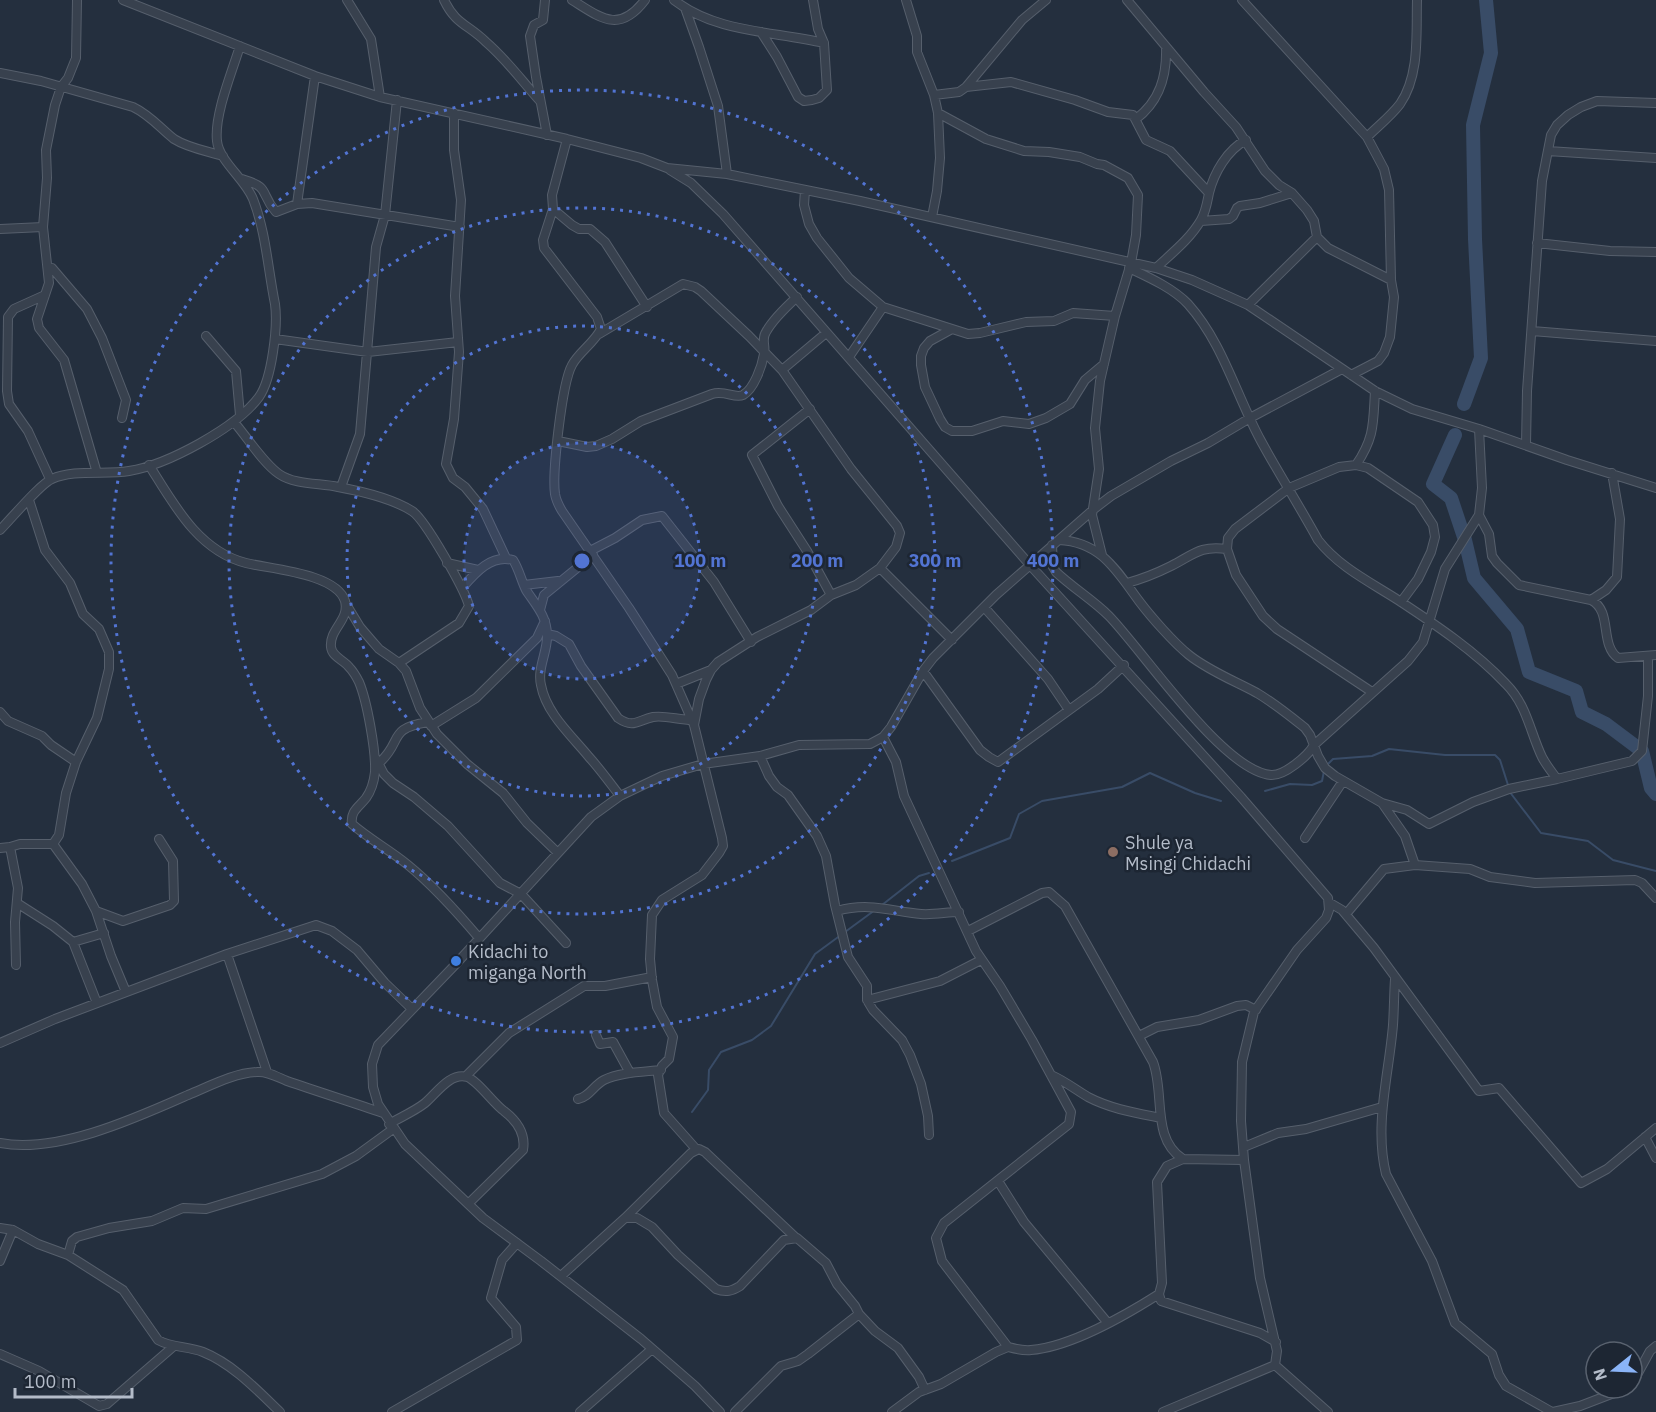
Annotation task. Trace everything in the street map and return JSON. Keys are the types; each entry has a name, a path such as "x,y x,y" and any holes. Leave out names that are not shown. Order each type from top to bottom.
{"street":[{"path":"77,0 76,58 68,78 61,87 55,105 46,150 47,178 43,227 49,283 37,319 39,328 64,360 97,473"},
{"path":"123,0 315,76 380,96 641,158 667,168 691,183 723,214 797,297 1030,565 1124,665 1325,894 1330,903 1346,914 1374,948 1479,1090 1498,1088 1581,1183 1607,1169 1656,1128"},
{"path":"347,0 371,39 380,96"},
{"path":"444,0 451,14 461,25 487,42 540,101"},
{"path":"544,0 543,20 534,25 530,36 547,135"},
{"path":"572,0 595,14 613,20 631,16 645,0"},
{"path":"674,0 709,21 824,43"},
{"path":"761,32 798,97 804,101 819,98 827,90 827,61 813,0"},
{"path":"906,0 917,36 917,52 934,95 938,113 940,158 932,217"},
{"path":"934,95 958,92 966,87 1022,20 1046,0"},
{"path":"1127,0 1236,127 1265,171 1278,184 1292,193 1311,214 1317,237 1328,248 1391,280"},
{"path":"1242,0 1366,137 1383,169 1389,190 1394,311 1390,338 1378,361 1351,375"},
{"path":"1366,137 1399,105 1409,87 1413,69 1417,0"},
{"path":"684,8 718,106 727,174"},
{"path":"0,530 50,479 65,475 131,471 149,465 186,450 237,418 259,397 265,384 277,320 264,241 254,202 242,179 223,156 216,138 221,105 240,46"},
{"path":"1136,119 1153,104 1159,92 1166,75 1166,47"},
{"path":"0,73 133,107 146,114 184,144 223,156"},
{"path":"297,204 315,76"},
{"path":"966,87 1011,82 1108,112 1132,115 1146,140 1170,151 1209,194"},
{"path":"341,487 360,434 376,247 385,215 397,100"},
{"path":"1526,445 1527,391 1542,181 1551,135 1557,125 1581,106 1597,101 1656,103"},
{"path":"454,113 454,150 461,200 455,296 459,352 454,419 446,464 453,478 465,487 483,509 506,558"},
{"path":"938,113 986,139 1023,151 1080,157 1104,165 1128,178 1138,195 1136,235 1130,266 1114,316 1104,364 1095,428 1099,469 1093,522 1102,555"},
{"path":"567,139 552,195 553,209 543,240 544,248 597,317 601,329 599,334"},
{"path":"1156,268 1193,232 1206,209 1216,174 1229,153 1246,141"},
{"path":"1548,151 1656,158"},
{"path":"667,168 727,174 932,217 1130,266 1156,268 1192,280 1248,305 1375,391 1412,409 1656,488"},
{"path":"242,179 257,183 276,212 297,204 312,202 460,227"},
{"path":"805,190 805,213 817,238 849,278 883,307 968,334 1026,322 1054,321 1073,313 1114,316"},
{"path":"1201,220 1229,219 1240,206 1260,203 1292,193"},
{"path":"553,209 572,225 579,229 590,229 600,238 647,307"},
{"path":"0,229 43,227"},
{"path":"1248,305 1317,237"},
{"path":"1538,243 1610,251 1656,252"},
{"path":"1130,266 1186,303 1217,346 1260,440 1327,552 1429,622 1480,660 1507,685 1528,717 1543,760 1557,780"},
{"path":"48,267 52,268 87,309 102,338 126,400 122,418"},
{"path":"693,722 699,699 711,670 718,662 811,610 831,595 856,585 880,568 896,547 900,533 897,526 850,469 782,370 726,313 694,287 683,284 599,334 577,358 569,373 554,478 555,497 562,511 630,608 676,684 693,722 721,830 723,846 702,875 662,900 652,915 652,977 657,1007 673,1036 669,1059 658,1075 664,1113 696,1149 705,1152 796,1238 826,1263 837,1284 859,1314 875,1331 898,1348 919,1377 925,1390"},
{"path":"45,295 22,304 10,314 7,391 9,404 28,432 50,479"},
{"path":"558,441 586,447 596,446 641,421 711,394 721,392 737,396 747,392 756,378 765,352 763,341 765,333 777,316 797,297"},
{"path":"849,357 883,307"},
{"path":"950,330 930,341 924,348 921,365 925,387 940,419 945,427 951,430 972,431 1003,421 1029,424 1046,418 1070,404 1085,380 1104,364"},
{"path":"1532,331 1656,341"},
{"path":"782,370 826,333"},
{"path":"206,336 236,371 237,418 279,474 298,481 341,487 399,504 415,512 462,588 468,606 459,622 399,663"},
{"path":"275,339 368,352 458,342"},
{"path":"720,1412 695,1386 652,1349 468,1204 415,1154 391,1126 378,1104 373,1087 372,1064 378,1045 591,817 620,796 662,776 703,764 760,756 800,745 870,744 883,737 923,671 951,640 984,607 1094,509 1111,496 1171,461 1342,369"},
{"path":"1356,465 1368,448 1373,427 1375,391"},
{"path":"810,409 752,455 778,506 807,551 831,595"},
{"path":"1056,543 1053,567 1056,572 1110,617 1223,749 1234,758 1262,773 1277,775 1304,758 1314,744 1418,651 1423,642 1445,569 1479,515 1482,488 1479,429"},
{"path":"149,465 187,523 208,545 244,563 310,576 333,588 379,649 406,671 420,708 429,724 467,764 503,793 527,823 558,853"},
{"path":"1372,692 1270,624 1242,587 1227,549 1227,543 1231,533 1289,488 1339,467 1356,465 1368,468 1418,502 1433,525 1435,537 1431,552 1418,579 1401,602"},
{"path":"1591,600 1606,590 1617,577 1620,519 1612,473"},
{"path":"29,500 45,550 70,583 83,614 99,629 109,652 109,669 97,718 76,762 66,793 59,835 53,844"},
{"path":"1056,543 1075,541 1102,555 1186,653 1260,695 1305,728 1325,768 1342,781 1382,803 1407,810 1429,825 1473,802 1509,789 1622,765 1632,761 1642,751 1652,656 1623,658 1614,654 1608,643 1602,611 1598,604 1591,600 1519,585 1492,556 1489,534 1479,515"},
{"path":"540,610 544,595 592,553 642,520 662,516 714,582 751,642"},
{"path":"1127,583 1141,580 1202,549 1212,547 1227,549"},
{"path":"462,588 478,570 498,559 513,560 524,585 545,620 546,652 541,671 541,685 549,705 557,720 620,796"},
{"path":"447,563 478,570"},
{"path":"880,568 951,640"},
{"path":"524,585 561,580"},
{"path":"345,601 345,613 341,624 334,630 331,646 333,653 349,667 359,682 374,754 375,773 372,788 353,811 352,824 415,870 445,898 479,938"},
{"path":"984,607 1048,680 1069,710"},
{"path":"379,763 391,752 400,731 407,727 429,724 476,698 537,638 545,620"},
{"path":"341,624 357,622"},
{"path":"547,634 556,636 568,644 581,666 622,721 635,724 654,717 693,722"},
{"path":"923,671 980,750 988,758 998,762 1098,689 1124,665"},
{"path":"676,684 711,670"},
{"path":"0,712 8,721 42,736 76,762"},
{"path":"883,737 896,762 904,796 981,960 1000,986 1071,1112 1069,1124 944,1223 936,1238 942,1261 1008,1347"},
{"path":"374,754 384,774 393,783 414,797 448,826 500,884 521,894 566,943"},
{"path":"760,756 769,776 795,804 817,836 826,856 848,957 867,986 867,1000 873,1010 902,1040 910,1055 921,1084 928,1116 929,1135"},
{"path":"1305,838 1342,781"},
{"path":"1382,803 1405,836 1415,865"},
{"path":"96,911 120,921 128,921 174,901 172,861 159,839"},
{"path":"0,848 20,844 53,844"},
{"path":"53,844 82,884 96,911 126,992"},
{"path":"10,847 16,874 16,964"},
{"path":"1346,914 1384,869 1415,865 1470,869 1490,877 1535,883 1635,880 1656,898"},
{"path":"968,931 1042,893 1049,892 1054,896 1065,906 1157,1072 1161,1118 1166,1141 1176,1155 1183,1159 1198,1161 1245,1160"},
{"path":"17,903 73,942 97,1003"},
{"path":"1163,1412 1275,1365 1277,1360 1276,1342 1260,1278 1245,1160 1241,1121 1242,1062 1256,1010 1297,950 1326,918 1330,903"},
{"path":"837,911 871,907 928,914 959,912"},
{"path":"0,1043 55,1019 227,954 316,925 332,931 357,950 411,1008"},
{"path":"73,942 104,933"},
{"path":"227,954 267,1072"},
{"path":"867,1000 940,981 981,960"},
{"path":"68,1255 72,1241 90,1232 152,1221 183,1208 206,1209 322,1174 356,1156 391,1126 425,1103 446,1083 466,1076 509,1033 584,986 605,986 652,977"},
{"path":"1395,979 1393,1024 1382,1107 1382,1159 1386,1174 1432,1261 1455,1323 1492,1354 1499,1375 1506,1386 1552,1412 1596,1400"},
{"path":"1138,1036 1157,1027 1199,1020 1237,1006 1246,1005 1256,1010"},
{"path":"596,1035 600,1044 614,1042 630,1073"},
{"path":"578,1100 585,1098 604,1080 630,1073 661,1070"},
{"path":"0,1143 42,1145 59,1141 124,1122 242,1074 267,1072 287,1081 383,1113"},
{"path":"1051,1075 1088,1097 1118,1109 1161,1118"},
{"path":"466,1076 510,1116 521,1130 525,1141 523,1150 514,1160 468,1204"},
{"path":"1244,1147 1278,1133 1306,1129 1382,1107"},
{"path":"1645,1137 1656,1158"},
{"path":"561,1276 696,1149"},
{"path":"1183,1159 1167,1166 1157,1182 1161,1301 1260,1333 1276,1342"},
{"path":"998,1181 1024,1222 1107,1322"},
{"path":"625,1218 637,1218 652,1227 678,1255 721,1292 740,1286 784,1240 796,1238"},
{"path":"0,1228 13,1230 38,1244 68,1255 123,1290 158,1340 192,1349 219,1361 241,1376 280,1412"},
{"path":"0,1261 13,1230"},
{"path":"392,1412 517,1340 516,1327 491,1298 502,1260 517,1243"},
{"path":"892,1412 912,1397 1008,1347 1030,1350 1054,1346 1138,1307 1159,1294"},
{"path":"735,1412 781,1366 798,1361 859,1314"},
{"path":"0,1354 39,1371 105,1408 174,1346"},
{"path":"1644,1363 1656,1346"},
{"path":"580,1412 652,1349"},
{"path":"1275,1365 1324,1410"}],"waterway":[{"path":"1464,404 1481,358 1475,239 1473,125 1491,53 1486,0"},
{"path":"1455,435 1433,484 1451,498 1465,540 1474,578 1517,629 1529,672 1576,691 1582,712 1606,724 1642,751 1651,788 1656,794"},
{"path":"1326,766 1333,759 1372,756 1389,749 1445,755 1495,755 1500,760 1508,785"},
{"path":"1265,791 1290,784 1312,785 1322,781 1324,771"},
{"path":"952,861 1010,838 1019,814 1042,801 1122,787 1150,773 1195,793 1221,801"},
{"path":"1509,791 1541,833 1588,841 1613,860 1656,871"},
{"path":"882,905 919,876 929,873"},
{"path":"692,1112 708,1090 709,1070 721,1052 752,1040 771,1026 815,954 875,910"}],"place":[{"name":"Shule ya Msingi Chidachi","path":"1113,852"},
{"name":"Kidachi to miganga North","path":"456,961"}]}
